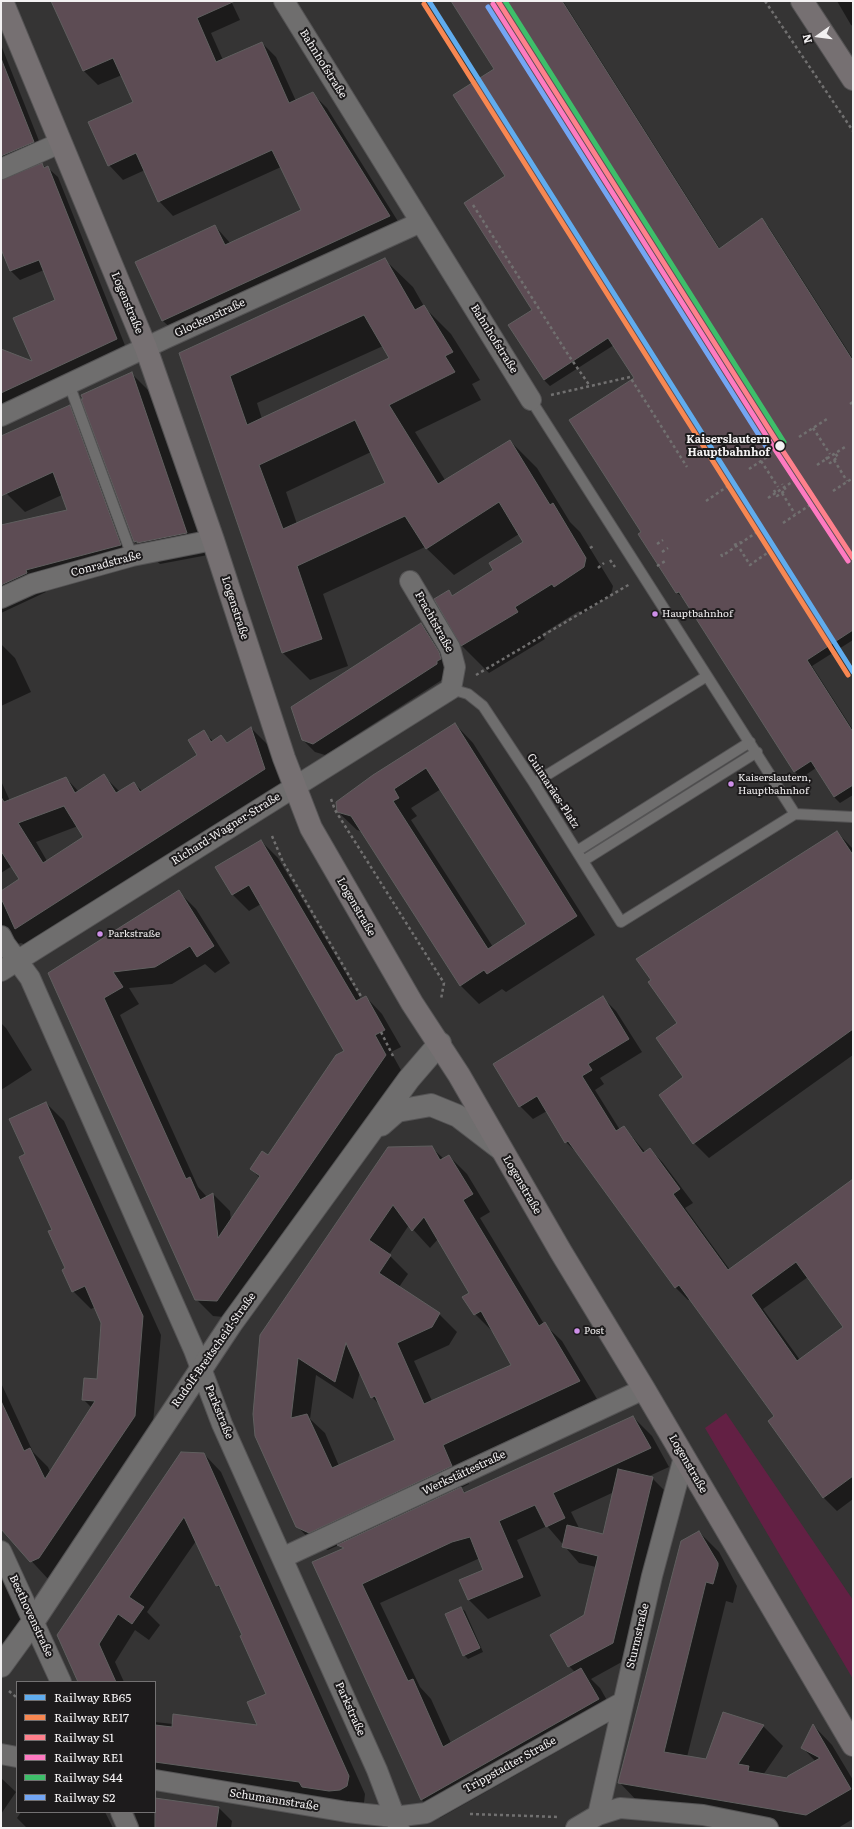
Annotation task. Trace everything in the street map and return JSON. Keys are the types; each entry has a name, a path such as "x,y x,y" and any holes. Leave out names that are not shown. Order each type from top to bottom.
{"main road":[{"path":"802,1 853,79"},
{"name":"Logenstraße","path":"3,7 146,348 213,540 305,816 319,844 412,1003 440,1043 568,1264 644,1389 853,1745"}],"street":[{"name":"Bahnhofstraße","path":"284,1 531,400"},
{"path":"1,170 60,143"},
{"name":"Glockenstraße","path":"1,416 421,222"},
{"name":"Conradstraße","path":"1,598 32,584 132,556 213,540"},
{"name":"Frachtstraße","path":"410,580 450,648 455,667 451,689"},
{"name":"Richard-Wagner-Straße","path":"1,971 451,689"},
{"name":"Parkstraße","path":"1,936 4,944 18,960 30,978 201,1368 222,1424 284,1557 377,1770 396,1822"},
{"name":"Rudolf-Breitscheid-Straße","path":"1,1666 33,1622 201,1368 364,1139 409,1079 440,1043"},
{"path":"364,1139 397,1111 431,1105 458,1116 501,1149"},
{"name":"Werkstättestraße","path":"284,1557 644,1389"},
{"name":"Sturmstraße","path":"587,1822 622,1702 652,1576 684,1457"},
{"name":"Beethovenstraße","path":"1,1551 61,1681"},
{"name":"Trippstadter Straße","path":"396,1822 426,1813 622,1702"},
{"path":"1,1754 16,1757"},
{"name":"Schumannstraße","path":"156,1780 347,1812 396,1822"},
{"path":"587,1822 620,1808 703,1815 768,1828"},
{"path":"120,1813 128,1828"}],"lane":[{"path":"69,384 132,556"},
{"name":"Bahnhofstraße","path":"531,400 707,676"},
{"path":"534,783 707,676 795,814 853,817"},
{"name":"Guimarães-Platz","path":"451,689 468,694 483,706 534,783 621,922 795,814"},
{"path":"577,851 750,742"},
{"path":"583,861 756,752"}],"path":[{"path":"765,1 853,132"},
{"path":"473,205 569,356 590,386"},
{"path":"531,400 630,377 687,467"},
{"path":"799,437 827,419"},
{"path":"813,428 830,454"},
{"path":"817,465 845,447"},
{"path":"749,469 776,451"},
{"path":"826,457 830,462 834,460 838,457 834,452"},
{"path":"834,460 847,481"},
{"path":"761,461 778,487"},
{"path":"833,490 853,478"},
{"path":"768,498 795,480"},
{"path":"774,490 777,496 786,490 782,484"},
{"path":"706,501 728,486"},
{"path":"782,493 795,514"},
{"path":"783,522 810,505"},
{"path":"720,554 722,556 757,532"},
{"path":"657,544 663,540"},
{"path":"734,545 741,542"},
{"path":"590,548 595,545"},
{"path":"662,552 668,548"},
{"path":"740,549 750,565 770,552"},
{"path":"610,560 615,567"},
{"path":"478,674 643,576 667,560"},
{"path":"598,568 604,563"},
{"path":"331,800 335,810 444,983 440,999"},
{"path":"272,836 283,862 362,998"},
{"path":"380,1032 393,1056"},
{"path":"9,1691 16,1697"},
{"path":"464,1814 559,1817 587,1822"}],"shaded area":[{"path":"726,1413 853,1600 853,1679 705,1428"}],"building":[{"path":"51,1 235,1 197,18 216,62 262,42 289,103 313,92 390,216 162,321 135,262 215,225 225,245 301,210 272,150 158,202 136,153 108,166 88,122 133,102 113,58 83,71"},
{"path":"451,1 562,1 719,249 762,218 853,361 853,630 807,660 853,732 853,785 834,797 811,761 794,772 679,592 676,593 638,534 641,532 569,420 634,378 608,338 544,380 508,325 532,310 464,203 505,176 453,95 494,69"},
{"path":"2,61 34,142 1,156 1,62"},
{"path":"42,163 44,168 48,166 117,339 1,393 1,349 32,361 13,318 55,300 39,260 10,271 1,249 1,180"},
{"path":"385,258 415,310 424,305 453,352 445,356 455,372 389,405 438,484 510,440 550,505 553,503 586,558 584,567 554,587 552,584 515,607 518,612 461,646 434,599 449,590 452,596 493,570 489,563 523,542 499,502 426,549 405,516 297,566 322,639 282,653 179,353","holes":["364,315 389,358 247,425 230,376","355,420 385,483 283,529 259,465"]},
{"path":"132,372 187,533 137,543 137,541 134,542 81,399 83,399 81,395"},
{"path":"70,405 121,545 26,570 27,573 1,585 1,525 67,510 53,472 1,496 1,436"},
{"path":"421,623 439,652 441,659 437,661 437,664 313,744 302,740 291,707"},
{"path":"455,723 577,916 487,974 484,970 460,986 351,816 337,812 336,802 373,775","holes":["426,768 526,924 488,949 393,801 399,798 394,789"]},
{"path":"251,727 265,769 15,929 1,898 1,891 19,879 1,851 1,797 4,802 66,777 75,793 104,774 116,793 134,782 140,792 197,755 188,740 204,730 211,742 221,735 227,743","holes":["64,806 83,837 43,863 18,823"]},
{"path":"837,831 853,855 853,1029 693,1144 659,1095 683,1077 656,1038 677,1023 648,982 651,980 636,959"},
{"path":"261,840 356,1001 366,996 385,1030 375,1035 386,1055 217,1301 195,1300 48,973 179,890 214,946 197,957 190,946 155,967 113,972 123,987 104,998 186,1179 190,1177 200,1200 213,1193 218,1238 260,1176 250,1169 262,1151 268,1155 336,1055 344,1051 249,885 232,895 215,867"},
{"path":"603,996 629,1039 588,1064 592,1070 582,1076 616,1131 624,1126 643,1153 650,1148 680,1189 673,1194 728,1270 853,1179 853,1476 823,1498 768,1421 774,1416 679,1285 675,1288 568,1141 565,1143 537,1096 519,1107 493,1064","holes":["796,1262 843,1327 797,1361 751,1295"]},
{"path":"46,1102 143,1316 135,1416 39,1558 30,1562 1,1529 1,1401 24,1451 30,1448 45,1479 95,1401 82,1400 84,1378 97,1379 101,1323 85,1286 72,1292 62,1270 65,1268 48,1231 52,1230 19,1157 25,1154 9,1119"},
{"path":"432,1146 440,1160 449,1155 473,1194 463,1200 539,1326 545,1322 580,1381 443,1445 452,1466 309,1533 296,1527 255,1436 253,1414 260,1335 388,1147","holes":["393,1205 412,1231 424,1217 469,1293 462,1297 474,1315 481,1311 511,1365 424,1404 397,1343 432,1327 440,1313 379,1273 391,1255 369,1240","346,1343 371,1398 375,1396 395,1440 332,1468 307,1414 291,1418 298,1358 335,1382"]},
{"path":"633,1416 651,1448 553,1493 565,1518 546,1527 535,1505 499,1521 523,1577 468,1600 459,1580 483,1570 470,1537 452,1542 362,1584 408,1681 413,1679 443,1747 581,1668 599,1699 421,1800 312,1562 344,1548 337,1545 461,1487 464,1493"},
{"path":"181,1452 204,1453 349,1776 347,1786 340,1790 329,1791 302,1787 299,1782 156,1762 156,1725 172,1727 173,1714 257,1725 247,1702 266,1694 240,1636 242,1635 219,1585 216,1586 184,1517 129,1597 144,1607 132,1624 118,1614 99,1644 116,1681 78,1681 57,1635"},
{"path":"618,1469 653,1477 613,1643 568,1667 550,1635 584,1615 598,1556 562,1547 567,1525 603,1534"},
{"path":"699,1531 718,1563 718,1566 713,1584 706,1582 664,1752 706,1759 723,1712 764,1725 738,1764 749,1766 748,1771 787,1778 820,1758 801,1748 813,1724 851,1789 806,1815 618,1783 681,1541"},
{"path":"461,1607 480,1648 463,1656 445,1614"},
{"path":"156,1798 219,1807 216,1828 155,1828"}],"rail line":[{"name":"RB65","path":"429,1 853,672"},
{"name":"S1","path":"498,1 779,445 853,558"},
{"name":"S44","path":"505,1 784,442"},
{"name":"RE17","path":"424,4 848,675"},
{"name":"RE1","path":"493,4 774,448 848,561"},
{"name":"S2","path":"488,7 769,451"}],"place":[{"name":"Kaiserslautern Hauptbahnhof","path":"780,446"},
{"name":"Hauptbahnhof","path":"655,614"},
{"name":"Kaiserslautern, Hauptbahnhof","path":"731,784"},
{"name":"Parkstraße","path":"100,934"},
{"name":"Post","path":"577,1331"}]}
